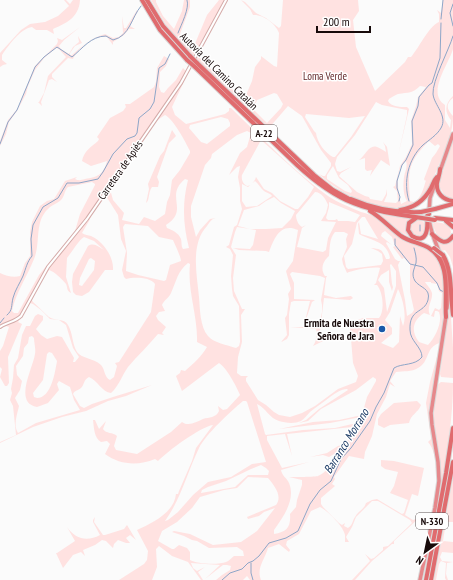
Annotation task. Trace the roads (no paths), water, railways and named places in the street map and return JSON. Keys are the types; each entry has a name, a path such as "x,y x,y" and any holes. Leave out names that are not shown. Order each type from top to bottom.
{"highway":[{"name":"Autovía del Camino Catalán","path":"142,0 160,30 188,58 308,169 336,192 362,206"},
{"name":"Autovía del Camino Catalán","path":"147,0 188,58"},
{"name":"Autovía del Camino Catalán","path":"196,65 305,173 336,196 362,206"},
{"path":"453,134 440,169 437,184 438,191 443,198 453,201"},
{"path":"308,169 347,197 368,206 404,212 421,212 453,204"},
{"name":"N-330","path":"420,580 439,481 438,462 431,413 446,317 448,279 444,264 432,234 429,214 430,198 440,169"},
{"path":"387,210 406,209 418,204 428,194 437,177"},
{"path":"362,206 385,212 420,218 453,221"},
{"path":"362,206 377,215 406,239 429,248 439,259 444,270 446,284 446,317"},
{"path":"420,218 410,222 408,228 411,235 417,238 423,237 427,232 427,216 429,214"},
{"path":"435,219 453,221"},
{"path":"446,221 453,227"},
{"path":"397,232 434,248 449,262 452,273 453,315"},
{"path":"432,234 444,242 450,240 453,236"},
{"path":"426,580 453,428"},
{"path":"431,580 453,462"}],"street":[{"name":"Carretera de Apiés","path":"0,327 14,321 20,316 48,267 87,219 183,79 226,0"}],"waterway":[{"path":"178,33 186,12 188,3 187,0"},
{"path":"441,19 443,0"},
{"name":"Barranco Morrano","path":"453,4 450,13 453,26"},
{"path":"0,144 8,122 17,110 35,67 44,57 57,47 72,57 96,38 106,36 113,40 119,38 127,31 141,6"},
{"path":"399,201 400,197 397,188 397,181 402,165 413,145 412,121 418,106 419,97 432,83 440,58 441,23"},
{"name":"Barranco Morrano","path":"409,201 407,194 407,179 410,164 418,151 437,133 443,124 442,115 434,98 433,88 453,36"},
{"path":"7,315 11,310 15,292 32,256 31,239 33,225 43,207 58,198 67,183 79,183 98,179 113,154 127,139 135,136 137,133 139,118 150,109 154,102 159,68 165,64 170,54"},
{"name":"Barranco Morrano","path":"420,225 420,231"},
{"name":"Barranco Morrano","path":"395,239 395,245 410,264 423,267 437,283 440,290 444,292"},
{"name":"Barranco Morrano","path":"222,580 230,573 242,569 248,563 253,561 269,543 286,538 298,531 310,504 320,490 331,481 341,459 351,448 370,421 384,393 394,368 416,362 422,357 420,350 412,337 410,323 414,315 426,304 429,296 427,291 415,281 413,276 416,261 414,248"},
{"path":"0,323 4,318"},
{"path":"251,563 253,580"}],"place":[{"name":"Ermita de Nuestra Señora de Jara","path":"382,329"}],"park label":[{"name":"Loma Verde","path":"325,76"}]}
